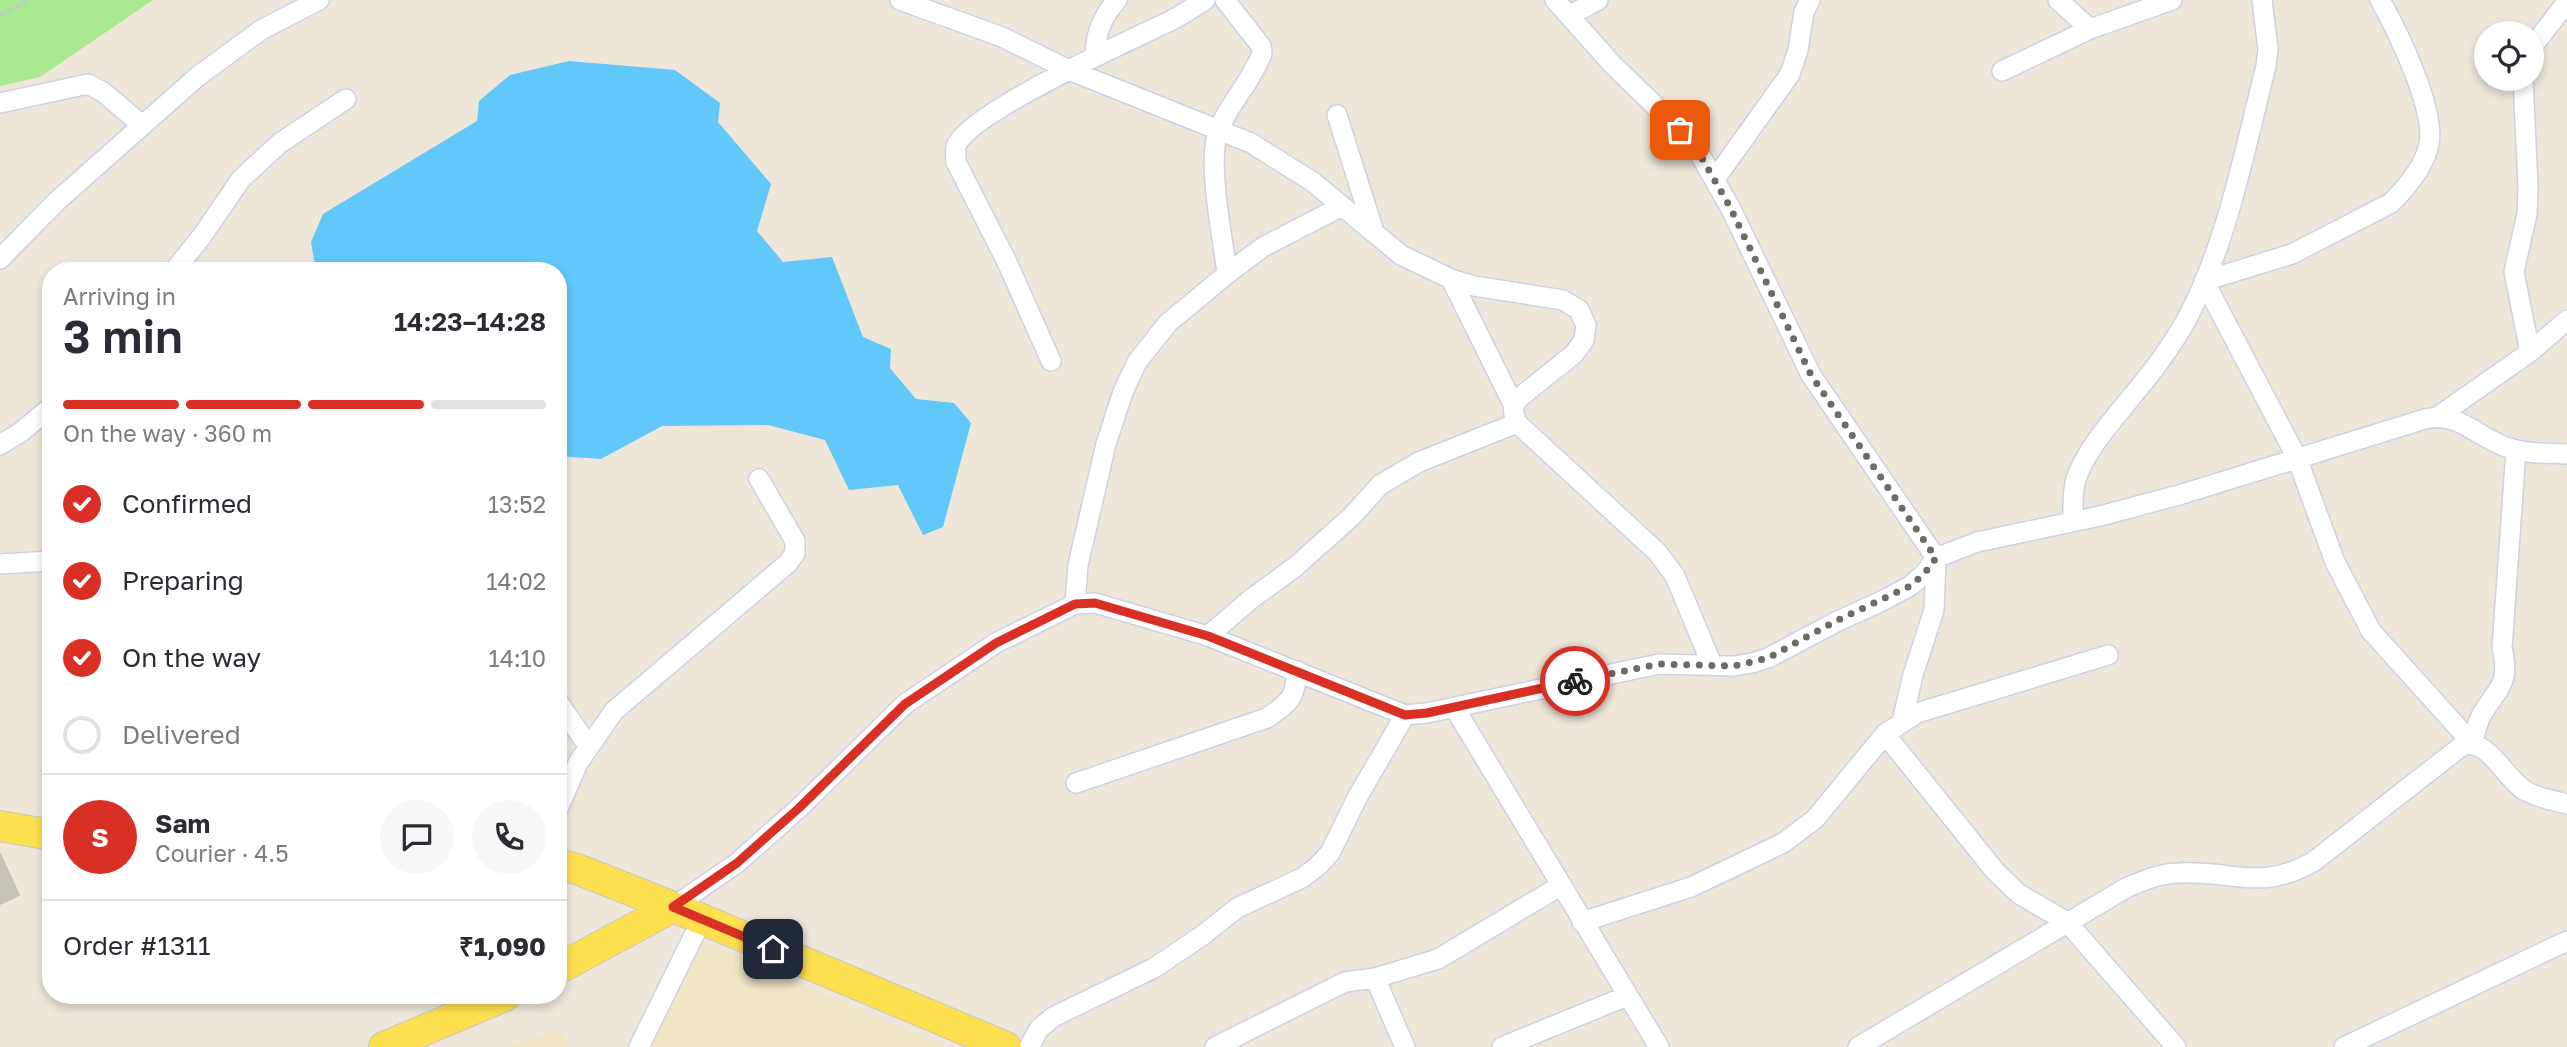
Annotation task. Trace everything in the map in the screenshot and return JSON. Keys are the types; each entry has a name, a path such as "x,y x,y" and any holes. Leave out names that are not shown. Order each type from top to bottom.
{"main road":[{"path":"0,826 42,833"},
{"path":"567,866 673,907 1006,1047"},
{"path":"567,964 673,907"},
{"path":"384,1047 486,1004"}],"street":[{"path":"0,259 57,201 197,77 261,30 319,0"},
{"path":"900,0 1002,37 1069,70 1251,143 1289,164 1401,255 1451,279 1474,286 1563,300 1579,310 1586,325 1584,340 1574,354 1515,413 1380,485 1352,516 1295,567 1251,599 1208,636"},
{"path":"1095,56 1095,39 1100,26 1117,0"},
{"path":"1051,361 1006,260 956,162 956,147 970,130 1000,110 1095,56 1171,21 1205,0"},
{"path":"1225,0 1261,46 1262,53 1219,129 1214,171 1227,274"},
{"path":"1555,0 1612,64 1680,130 1699,153 1715,179 1811,375 1936,558 1934,610 1913,675 1902,722"},
{"path":"1569,16 1598,0"},
{"path":"1715,179 1790,74 1798,50 1804,12 1810,0"},
{"path":"2058,0 2090,29"},
{"path":"2002,71 2090,29 2172,0"},
{"path":"2073,522 2073,494 2077,477 2090,453 2104,431 2150,375 2190,314 2204,281 2240,169 2266,66 2268,49 2262,0"},
{"path":"2204,281 2292,254 2391,203 2423,161 2429,145 2430,131 2426,111 2400,36 2380,0"},
{"path":"2544,32 2567,2"},
{"path":"0,103 88,84 103,92 142,125"},
{"path":"2523,91 2528,201 2514,272 2530,352"},
{"path":"184,262 241,179 280,143 346,99"},
{"path":"1338,115 1374,233"},
{"path":"1075,604 1078,565 1106,444 1123,391 1138,362 1168,323 1227,274 1264,247 1342,206"},
{"path":"1451,279 1515,413 1657,552 1675,576 1712,665"},
{"path":"2204,281 2297,458 2335,562 2371,631 2472,743 2482,747 2523,789 2538,797 2567,804"},
{"path":"673,907 737,863 799,808 905,704 996,643 1075,604 1095,603 1208,636 1405,715 1644,666 1666,663 1734,666 1768,658 1836,621 1910,586 1936,558 1977,542 2073,522 2179,495 2440,415 2530,352 2567,320"},
{"path":"0,445 22,432 42,415"},
{"path":"2440,415 2502,446 2516,450 2567,454"},
{"path":"2472,743 2481,717 2501,688 2506,664 2502,648 2516,450"},
{"path":"567,788 578,763 614,711 788,563 795,553 795,541 759,479"},
{"path":"0,564 42,562"},
{"path":"1582,922 1691,887 1783,843 1815,819 1885,734 1917,713 2108,655"},
{"path":"1076,783 1268,718 1287,705 1296,693 1297,671"},
{"path":"1454,707 1659,1047"},
{"path":"567,715 589,747"},
{"path":"1029,1047 1039,1029 1053,1017 1154,968 1237,908 1302,878 1318,866 1330,853 1357,798 1405,715"},
{"path":"1885,734 1995,871 2019,894 2067,922 2176,1047"},
{"path":"1858,1047 2067,922 2126,888 2152,877 2178,873 2252,879 2294,873 2313,862 2463,745 2472,743"},
{"path":"1215,1047 1345,982 1374,978 1438,958 1560,886"},
{"path":"639,1047 702,919"},
{"path":"2344,1047 2567,941"},
{"path":"1374,978 1405,1047"},
{"path":"1502,1047 1627,996"}],"path":[{"path":"0,15 30,0"}],"shaded area":[{"path":"698,939 944,1047 652,1047"},
{"path":"561,1029 570,1047 509,1047"}],"green space":[{"path":"0,0 153,0 40,77 0,86"}],"water":[{"path":"569,61 675,70 720,103 718,122 771,184 757,231 783,262 832,257 863,337 891,349 890,368 916,399 954,403 971,423 943,527 923,535 898,485 849,490 825,440 768,425 662,426 601,459 567,457 567,262 314,262 311,242 323,214 477,121 479,101 510,75"}],"building":[{"path":"0,854 19,895 0,904"}],"way so far":[{"path":"1575,681 1659,664 1734,666 1768,658 1836,621 1910,586 1936,558 1811,375 1730,207 1699,153 1680,130"}],"route":[{"path":"773,949 673,907 737,863 799,808 905,704 996,643 1075,604 1095,603 1208,636 1405,715 1427,713 1575,681"}]}
